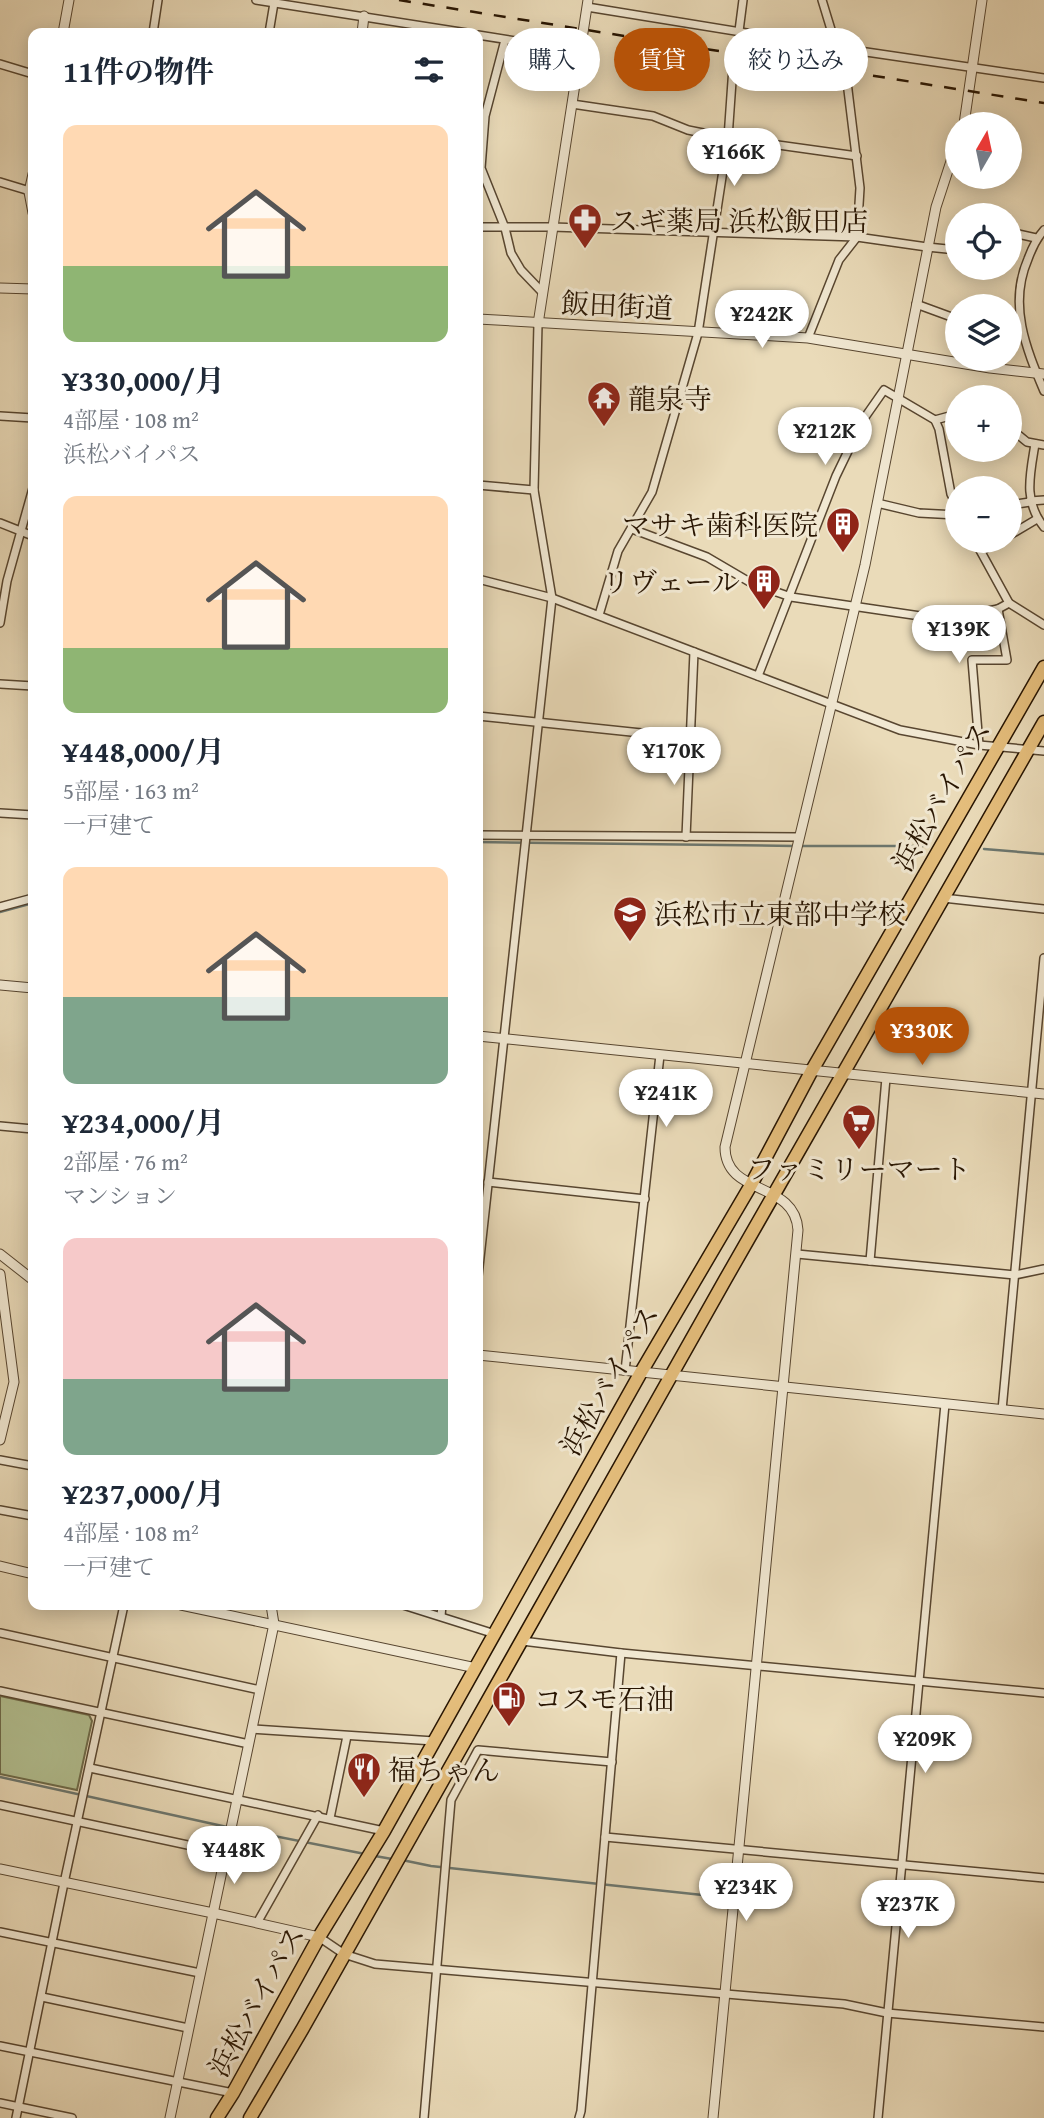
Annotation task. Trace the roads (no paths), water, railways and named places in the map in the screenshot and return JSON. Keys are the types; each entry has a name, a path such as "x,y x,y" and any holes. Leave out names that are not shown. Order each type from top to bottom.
{"highway":[{"name":"浜松バイパス","path":"217,2118 319,1937 384,1831 640,1374 751,1185 811,1072 1044,667"},
{"name":"浜松バイパス","path":"250,2118 1044,722"}],"street":[{"path":"64,28 69,0"},
{"path":"154,28 158,0"},
{"path":"256,0 437,28"},
{"path":"739,28 743,0"},
{"path":"822,0 832,28"},
{"path":"966,112 982,0"},
{"path":"270,28 274,3"},
{"path":"583,28 587,4 724,28"},
{"path":"363,28 364,16"},
{"path":"483,36 504,40"},
{"path":"483,133 504,44"},
{"path":"868,52 1044,78"},
{"path":"0,64 28,72"},
{"path":"483,1229 552,598 534,490 538,324 574,91"},
{"path":"599,615 618,551 652,492 698,332 728,138 731,91"},
{"path":"808,338 839,260 857,237 860,188 848,91"},
{"path":"572,104 653,116 688,130 728,138 857,156"},
{"path":"483,177 505,228 511,253 543,293"},
{"path":"713,2118 797,1254 797,1218 793,1209 733,1172 725,1158 726,1136 855,607 927,247 945,180"},
{"path":"0,182 28,191"},
{"path":"483,227 857,237 945,249"},
{"path":"1044,230 1037,238 1025,265 1018,310 1023,335 1041,374 1044,391"},
{"path":"1022,235 1037,238"},
{"path":"0,288 28,289"},
{"path":"916,304 945,315"},
{"name":"飯田街道","path":"483,319 808,338 1041,374"},
{"path":"758,676 836,476 863,420 884,390 935,420 948,476"},
{"path":"0,416 28,418"},
{"path":"935,420 945,417"},
{"path":"1022,438 1027,442 1044,445"},
{"path":"1035,444 1030,476 1030,501 1037,519 1044,527"},
{"path":"483,485 534,490"},
{"path":"1022,503 1044,500"},
{"path":"877,503 919,513 945,514"},
{"path":"0,623 7,581 28,508"},
{"path":"1022,528 1037,519"},
{"path":"0,523 28,534"},
{"path":"632,529 706,556 753,584 791,597 927,617 964,616 1009,604"},
{"path":"982,553 1009,604 1044,625"},
{"path":"483,580 552,598 900,730 979,745 1044,751"},
{"path":"979,745 972,660 1007,660 998,609"},
{"path":"686,836 694,652"},
{"path":"0,684 28,686"},
{"path":"483,717 690,738"},
{"path":"0,813 28,815"},
{"path":"483,835 799,837"},
{"path":"943,898 1044,909"},
{"path":"0,907 28,899"},
{"path":"1002,1410 1044,958"},
{"path":"0,985 28,988"},
{"path":"483,1037 1044,1094"},
{"path":"625,1371 660,1055"},
{"path":"870,1261 886,1078"},
{"path":"0,1126 28,1129"},
{"path":"488,1182 645,1199"},
{"path":"0,1254 28,1276"},
{"path":"797,1254 1015,1275 1044,1269"},
{"path":"0,1274 14,1382 0,1440"},
{"path":"483,1356 1044,1414"},
{"path":"878,2118 945,1405"},
{"path":"0,1460 28,1465"},
{"path":"0,1510 28,1515"},
{"path":"0,1566 28,1573"},
{"path":"16,2118 123,1610"},
{"path":"205,1610 476,1668"},
{"path":"170,2118 274,1624 272,1610"},
{"path":"420,1610 495,1634"},
{"path":"441,1616 442,1610"},
{"path":"0,1633 260,1690"},
{"path":"522,1641 621,1653 1044,1693"},
{"path":"579,2118 621,1653"},
{"path":"0,1691 249,1744"},
{"path":"252,1729 434,1741"},
{"path":"330,1818 346,1736"},
{"path":"424,2118 451,1800 478,1750 612,1762"},
{"path":"90,1768 384,1831"},
{"path":"0,1805 225,1853"},
{"path":"257,1923 318,1815"},
{"path":"605,1837 1044,1878"},
{"path":"0,1869 319,1937 344,1954 375,1964 844,2004 887,2012 1044,2027"},
{"path":"0,1932 200,1973"},
{"path":"42,1997 188,2028"},
{"path":"0,2046 233,2093"},
{"path":"0,2103 72,2118"}],"waterway":[{"path":"483,842 794,846"},
{"path":"800,846 923,846"},
{"path":"984,849 1044,854"},
{"path":"0,912 28,904"},
{"path":"0,1777 227,1827"},
{"path":"234,1828 365,1854"},
{"path":"375,1856 392,1859"},
{"path":"402,1860 431,1866 712,1896"}],"railway":[{"path":"399,0 1044,103"}],"place":[{"name":"スギ薬局 浜松飯田店","path":"585,250"},
{"name":"龍泉寺","path":"604,428"},
{"name":"マサキ歯科医院","path":"843,554"},
{"name":"リヴェール","path":"764,611"},
{"name":"浜松市立東部中学校","path":"630,943"},
{"name":"ファミリーマート","path":"859,1151"},
{"name":"コスモ石油","path":"509,1728"},
{"name":"福ちゃん","path":"364,1799"}]}
